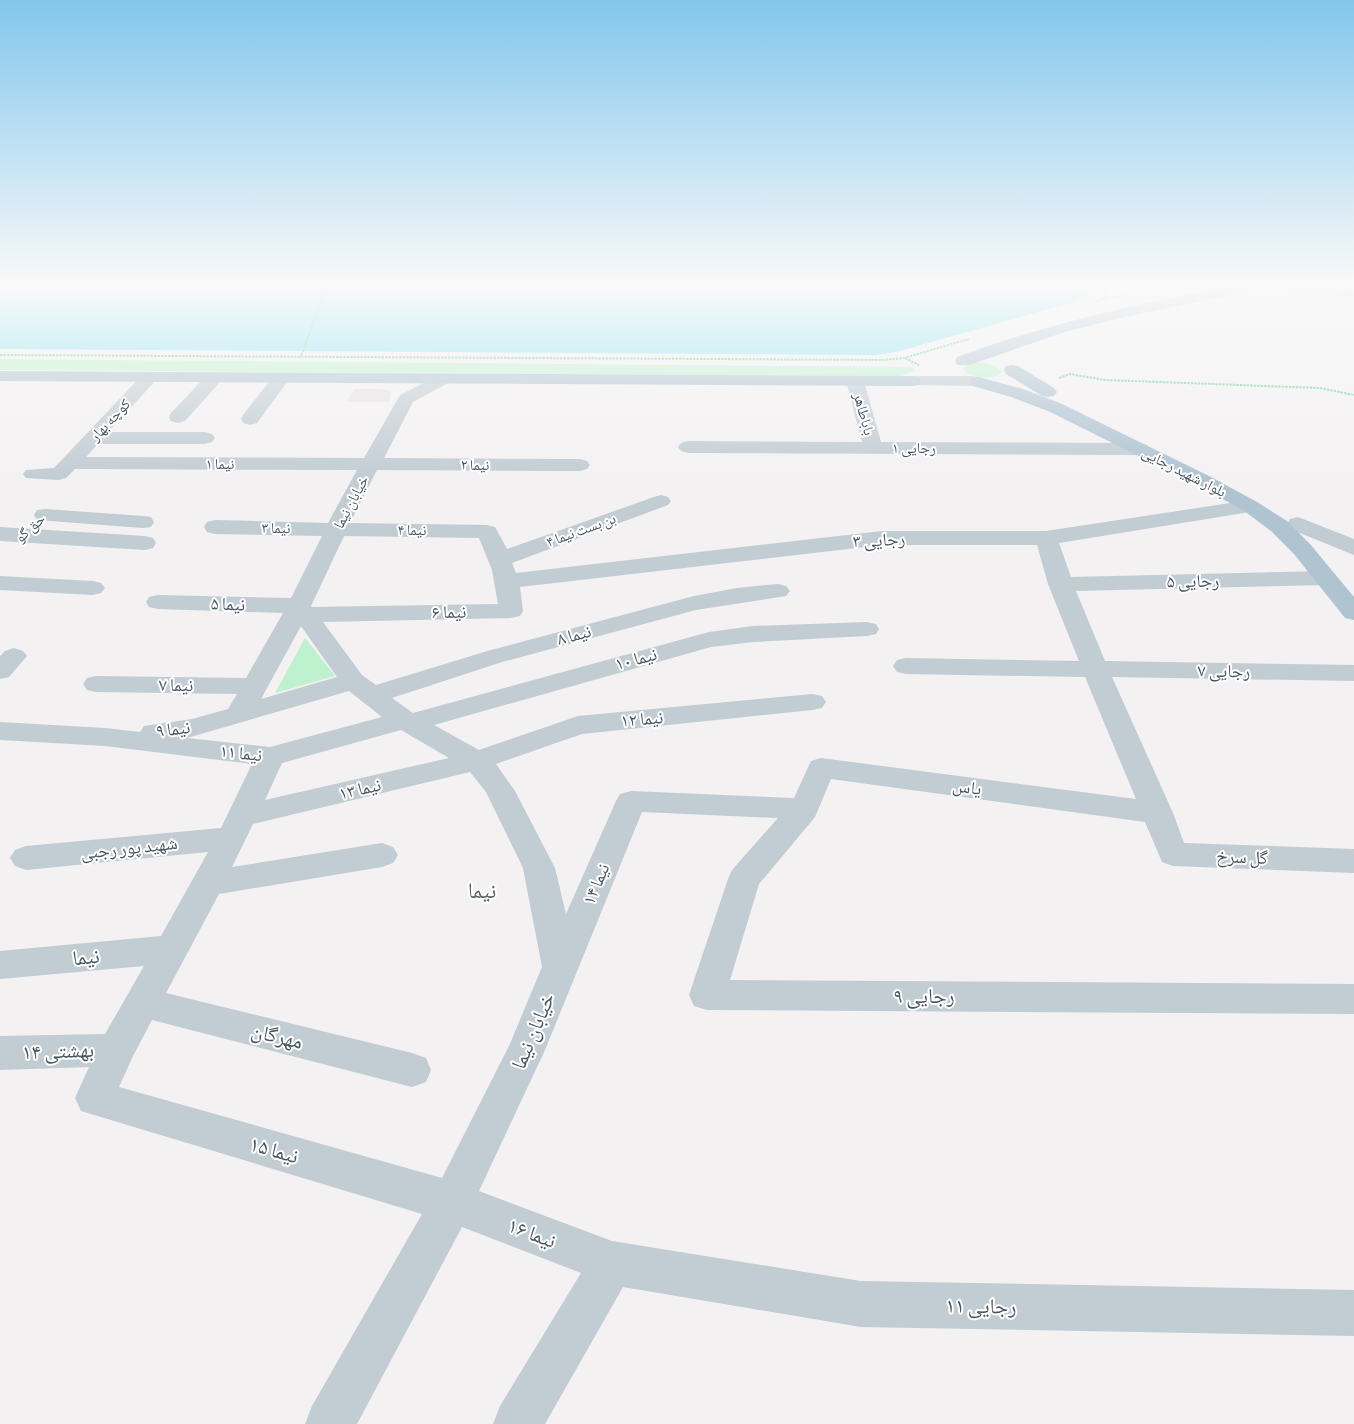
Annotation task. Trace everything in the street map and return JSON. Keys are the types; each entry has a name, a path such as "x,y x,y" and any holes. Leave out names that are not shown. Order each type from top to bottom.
{"main road":[{"path":"992,349 959,364 956,373 960,377 976,382 1004,379 1012,373 1011,368 1033,349"},
{"name":"بلوار شهید رجایی","path":"959,364 987,358 998,360 1067,404 1258,498 1298,524 1323,549 1354,585"},
{"path":"2,378 150,376 912,381"},
{"name":"بلوار شهید رجایی","path":"976,382 1017,393 1054,407 1250,506 1279,526 1354,613"}],"street":[{"path":"912,381 959,364"},
{"name":"کوچه بهار","path":"69,463 150,376"},
{"path":"178,417 215,377"},
{"path":"250,419 281,378"},
{"path":"384,378 406,399 442,379"},
{"name":"باباطاهر","path":"855,381 873,448"},
{"path":"912,381 976,382"},
{"name":"خیابان نیما","path":"239,714 302,610 337,529 406,399"},
{"path":"93,438 205,438"},
{"name":"رجایی ۱","path":"688,447 1140,449"},
{"path":"33,474 59,474 69,463"},
{"name":"نیما ۱","path":"69,463 371,465"},
{"name":"نیما ۲","path":"371,465 580,465"},
{"name":"بن بست نیما ۴","path":"504,570 661,501"},
{"name":"رجایی ۳","path":"504,570 882,538 1046,538 1250,506"},
{"name":"حق گو","path":"0,555 22,535 52,508 144,533 22,535"},
{"path":"1298,524 1354,548"},
{"name":"نیما ۳","path":"215,527 337,529"},
{"name":"نیما ۴","path":"337,529 487,532"},
{"name":"نیما ۶","path":"302,610 511,611 504,570 487,532"},
{"path":"0,534 22,535"},
{"path":"1046,538 1060,584 1093,668 1158,813"},
{"name":"رجایی ۵","path":"1060,584 1325,578"},
{"path":"0,583 93,588"},
{"name":"نیما ۸","path":"239,714 363,688 493,657 694,603 737,595 778,591"},
{"name":"نیما ۵","path":"158,602 302,610"},
{"path":"302,610 363,688 407,722 477,761 491,777 539,868 560,967"},
{"name":"نیما ۱۰","path":"407,722 709,640 753,634 867,629"},
{"path":"0,656 14,656 0,671"},
{"name":"رجایی ۷","path":"906,666 1354,673"},
{"name":"نیما ۷","path":"96,684 255,686"},
{"name":"نیما ۱۲","path":"477,761 578,725 812,702"},
{"name":"نیما ۹","path":"105,737 193,728 239,714"},
{"name":"نیما ۱۱","path":"105,737 270,757 407,722"},
{"path":"0,731 105,737"},
{"path":"116,1050 208,883 270,757"},
{"name":"نیما ۱۳","path":"237,827 477,761"},
{"name":"یاس","path":"804,810 821,768 1158,813"},
{"name":"نیما ۱۴","path":"560,967 631,802 804,810"},
{"name":"رجایی ۹","path":"804,810 744,879 707,995 1354,999"},
{"name":"گل سرخ","path":"1158,813 1173,854 1354,861"},
{"name":"شهید پور رجبی","path":"26,858 237,827"},
{"path":"208,883 382,855"},
{"name":"نیما","path":"0,965 173,949"},
{"name":"خیابان نیما","path":"330,1424 452,1202 526,1050 560,967"},
{"name":"مهرگان","path":"142,1002 412,1070"},
{"name":"نیما ۱۵","path":"116,1050 95,1098 452,1202"},
{"name":"بهشتی ۱۴","path":"0,1053 116,1050"},
{"name":"نیما ۱۶","path":"452,1202 612,1263"},
{"path":"518,1424 612,1263"},
{"name":"رجایی ۱۱","path":"612,1263 861,1304 1354,1313"}],"path":[{"path":"300,356 304,349"},
{"path":"0,355 884,360 904,358 934,349"},
{"path":"1070,374 1105,380 1218,386 1320,388 1354,395"}],"shaded area":[{"path":"354,389 382,389 391,391 389,402 347,402"}],"green space":[{"path":"0,359 913,367 915,371 900,376 0,370"},
{"path":"975,362 994,365 1002,372 993,377 982,377 971,375 963,369 966,365"},
{"path":"305,638 335,676 275,693"}],"water":[{"path":"66,349 905,349 875,355"}],"district":[{"name":"نیما","path":"482,890"}]}
